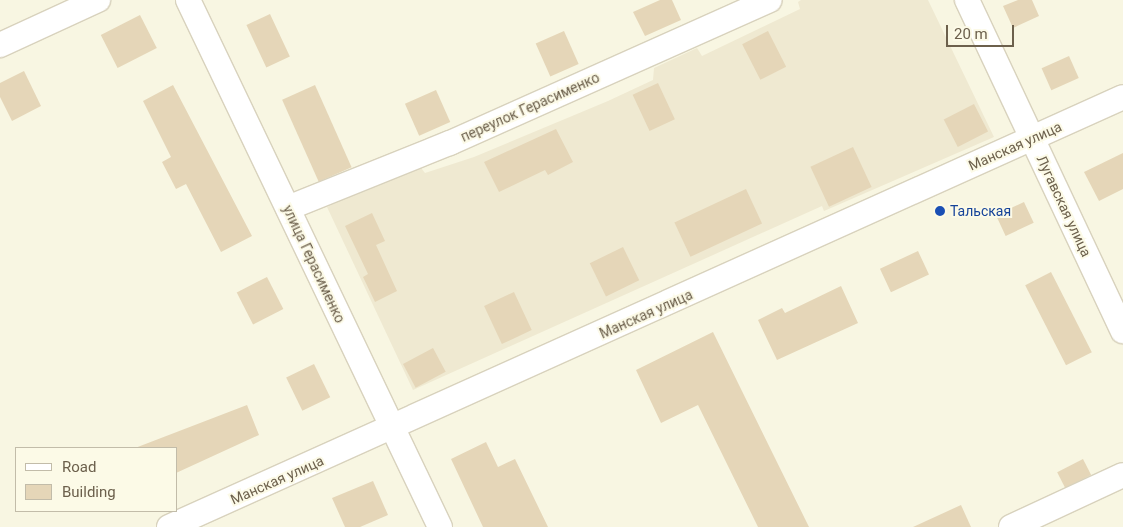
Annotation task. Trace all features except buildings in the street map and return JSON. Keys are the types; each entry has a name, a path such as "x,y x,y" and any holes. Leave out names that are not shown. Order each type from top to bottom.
{"street":[{"path":"0,45 98,0"},
{"name":"улица Герасименко","path":"188,0 440,527"},
{"name":"переулок Герасименко","path":"288,208 450,143 769,0"},
{"name":"Лугавская улица","path":"967,0 1123,331"},
{"name":"Манская улица","path":"169,527 392,429 1123,97"},
{"path":"1011,527 1123,475"}],"shaded area":[{"path":"801,0 928,0 994,137 824,211 822,206 413,390 327,207 418,164 425,173 474,157 608,101 653,80 654,68 697,48 702,56 800,9 798,2"}],"place":[{"name":"Тальская","path":"940,211"}]}
